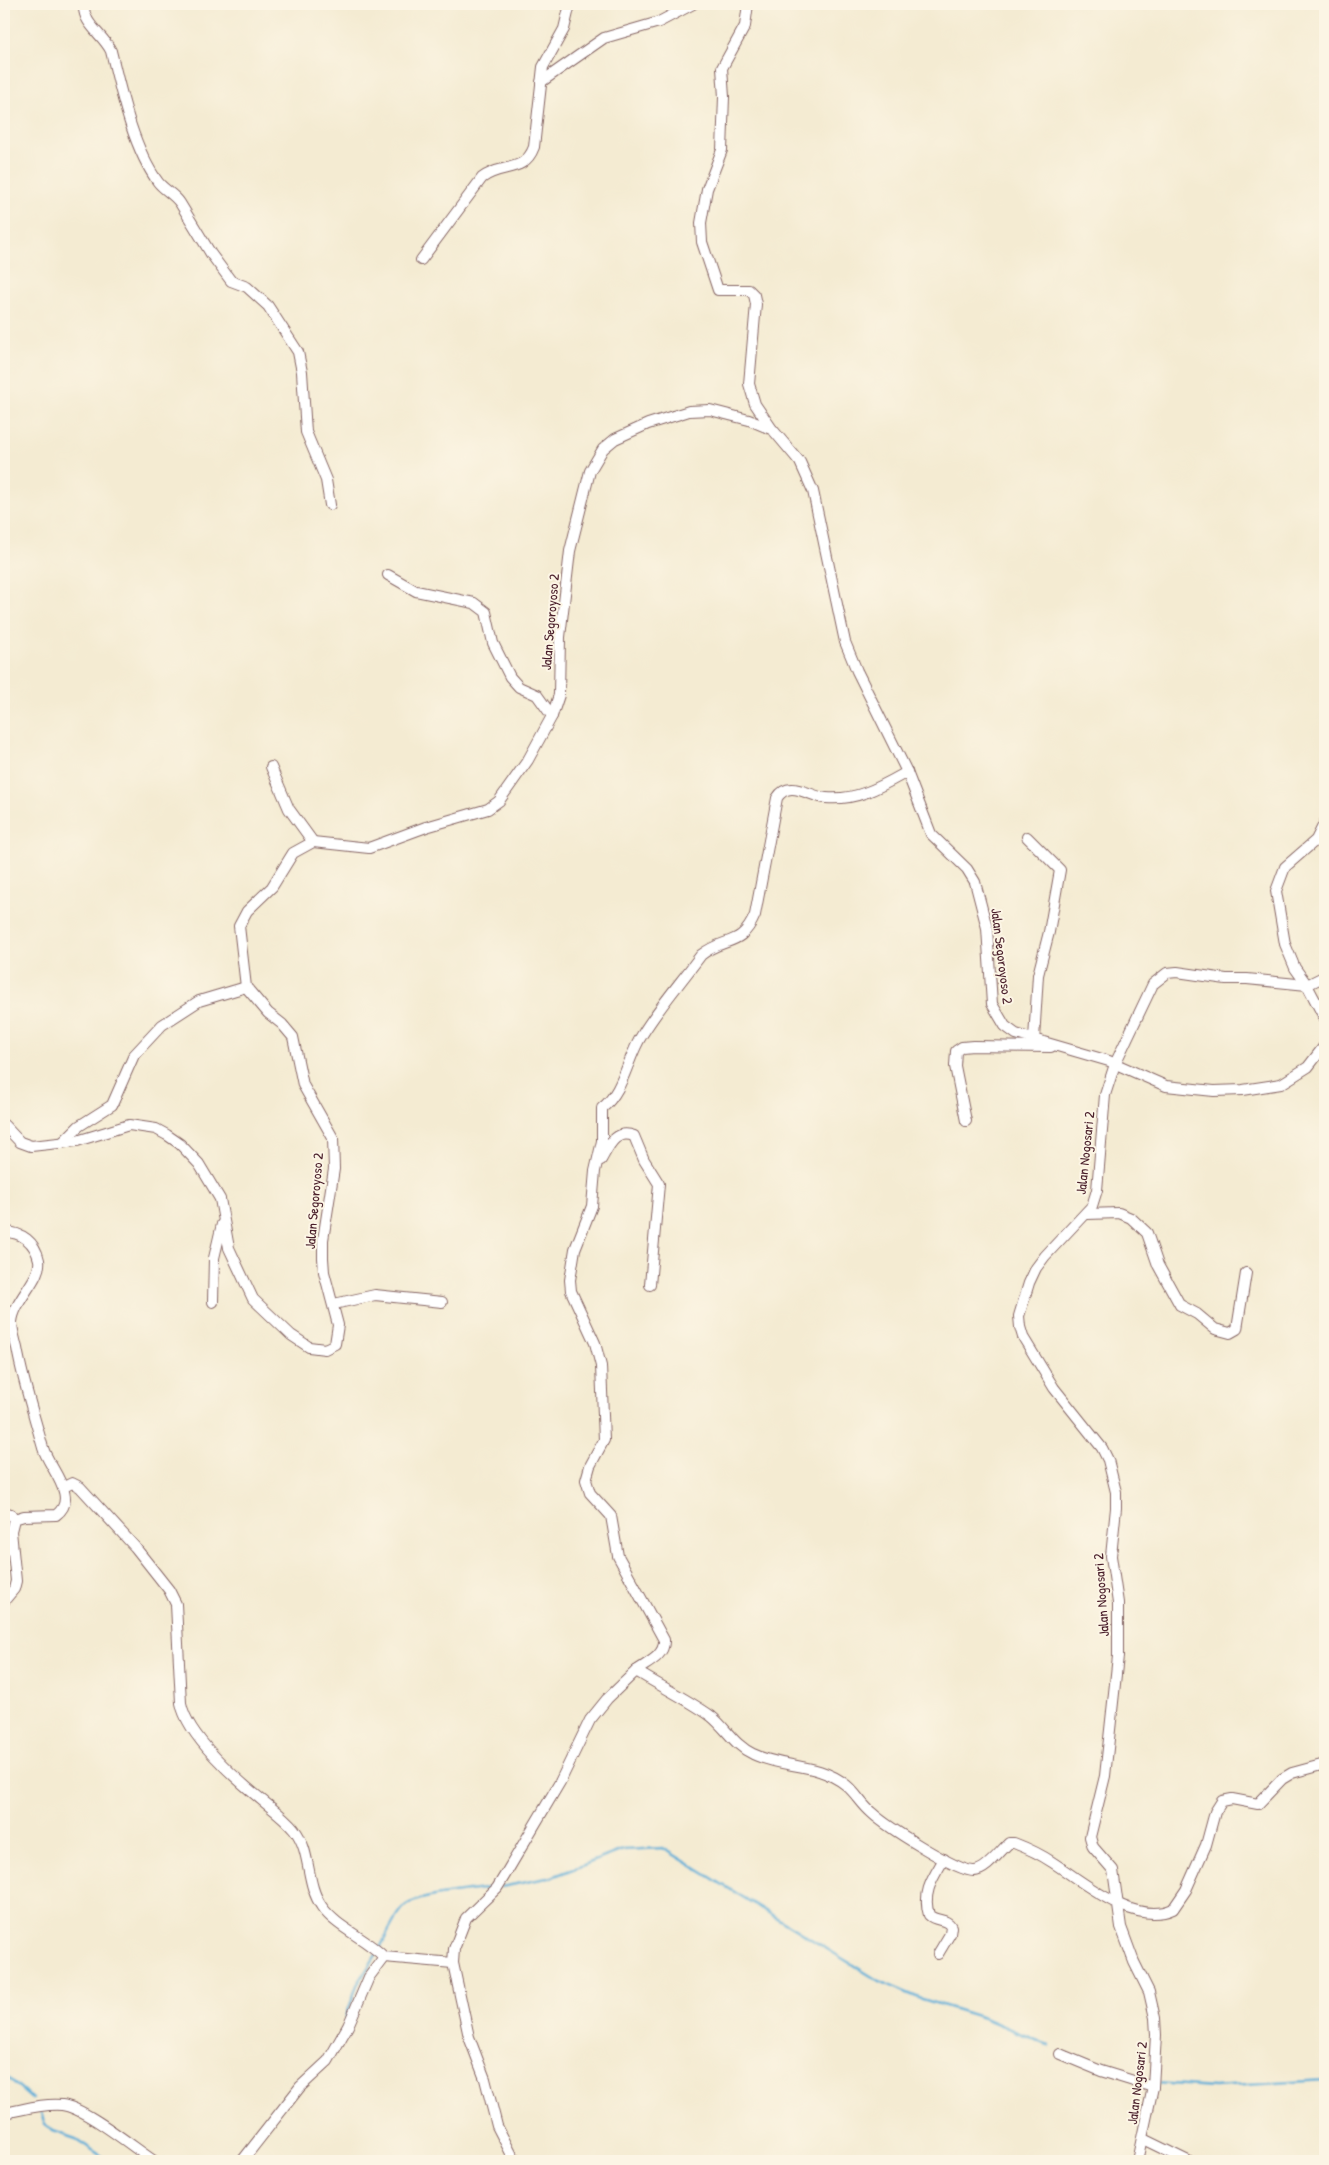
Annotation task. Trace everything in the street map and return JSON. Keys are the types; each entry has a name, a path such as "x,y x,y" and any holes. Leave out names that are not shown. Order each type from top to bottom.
{"street":[{"path":"84,4 83,13 87,20 111,51 127,114 158,182 174,195 180,203 211,254 231,281 246,287 268,306 298,352 302,372 306,432 326,480 330,505"},
{"path":"421,260 482,178 496,170 523,163 530,156 534,147 541,82 547,56 569,18 570,4"},
{"path":"541,82 604,38 659,22 693,4"},
{"path":"748,4 745,26 722,68 724,97 722,150 707,189 701,232 718,290 749,290 754,294 756,304 749,384 755,404 773,430"},
{"name":"Jalan Segoroyoso 2","path":"313,842 369,848 426,827 488,809 500,801 522,768 552,716 559,695 560,637 567,593 570,551 590,471 603,449 615,440 648,424 689,411 710,410 749,420 773,430 800,462 813,490 845,642 857,671 907,772 931,834 967,869 975,882 987,928 992,1004 996,1014 1010,1030 1115,1064 1166,1086 1189,1090 1243,1090 1281,1084 1308,1067 1325,1045"},
{"path":"388,575 416,591 474,603 481,607 486,612 493,643 510,677 519,686 537,695 552,716"},
{"path":"62,1143 79,1126 112,1105 134,1054 162,1026 199,1001 246,987 239,926 247,911 272,887 293,852 313,842 289,809 271,767"},
{"path":"515,2161 497,2126 485,2079 470,2037 453,1963 457,1942 466,1918 497,1888 505,1876 560,1782 590,1720 607,1699 636,1671 661,1653 664,1647 664,1640 618,1556 611,1516 590,1493 586,1480 590,1466 604,1440 601,1366 595,1343 571,1291 570,1280 575,1249 592,1206 595,1171 602,1141 602,1108 614,1097 632,1052 642,1034 701,955 711,947 738,939 745,934 751,925 755,915 777,798 780,793 797,789 826,798 861,794 881,787 907,772"},
{"path":"1325,822 1316,840 1285,867 1276,891 1285,944 1295,968 1307,985 1325,1019"},
{"path":"1027,837 1060,870 1049,932 1040,963 1034,1039"},
{"name":"Jalan Nogosari 2","path":"1137,2161 1153,2087 1156,2035 1152,2002 1126,1943 1116,1903 1113,1870 1093,1847 1090,1836 1105,1776 1118,1656 1118,1603 1111,1556 1116,1508 1114,1484 1108,1460 1102,1448 1054,1388 1020,1328 1021,1304 1036,1268 1045,1256 1087,1214 1095,1200 1105,1095 1115,1064 1153,984 1167,973 1178,972 1226,980 1247,979 1307,985"},
{"path":"1307,985 1325,976"},
{"name":"Jalan Segoroyoso 2","path":"4,1124 24,1145 77,1142 96,1133 129,1125 156,1129 180,1144 199,1164 220,1199 229,1248 253,1299 291,1335 309,1347 331,1348 335,1344 338,1334 334,1304 324,1272 323,1240 334,1169 333,1138 303,1084 293,1037 282,1024 268,1013 246,987"},
{"path":"966,1121 955,1066 956,1051 962,1047 1063,1048"},
{"path":"595,1171 613,1139 620,1134 634,1136 644,1160 659,1184 650,1285"},
{"path":"1087,1214 1126,1215 1142,1227 1150,1238 1158,1265 1177,1301 1220,1332 1230,1334 1237,1328 1246,1273"},
{"path":"213,1302 214,1258 224,1218"},
{"path":"4,1232 12,1232 29,1240 37,1251 40,1262 37,1275 18,1303 12,1325 43,1448 64,1487 64,1505 58,1513 53,1516 24,1516 14,1519"},
{"path":"334,1304 376,1295 442,1302"},
{"path":"64,1487 72,1483 80,1487 135,1546 173,1597 177,1610 176,1631 181,1703 184,1712 195,1731 224,1767 295,1830 305,1849 312,1887 322,1908 384,1957 453,1963"},
{"path":"4,1512 11,1514 14,1519 11,1531 16,1582 14,1589 4,1601"},
{"path":"636,1671 710,1716 743,1748 766,1759 816,1769 841,1782 883,1822 944,1859 969,1871 978,1871 1009,1843 1014,1843 1038,1853 1084,1886 1116,1903 1151,1912 1159,1913 1173,1909 1186,1890 1206,1845 1215,1812 1222,1801 1232,1798 1258,1804 1282,1779 1292,1773 1325,1764"},
{"path":"938,1954 950,1934 951,1927 947,1922 934,1919 929,1914 926,1894 928,1886 944,1859"},
{"path":"242,2161 300,2088 328,2061 348,2026 370,1978 384,1957"},
{"path":"1060,2054 1102,2072 1153,2087"},
{"path":"4,2113 53,2105 66,2106 92,2120 154,2161"},
{"path":"1143,2139 1188,2161"}],"waterway":[{"path":"501,1887 552,1877 623,1850 663,1848 879,1981 919,1998 984,2018 1050,2046"},
{"path":"380,1948 397,1916 410,1903 420,1899 491,1888"},
{"path":"346,2017 357,1985 376,1955"},
{"path":"4,2074 33,2099"},
{"path":"1156,2083 1214,2087 1325,2080"},
{"path":"41,2113 45,2124 52,2131 76,2139 109,2161"}]}
